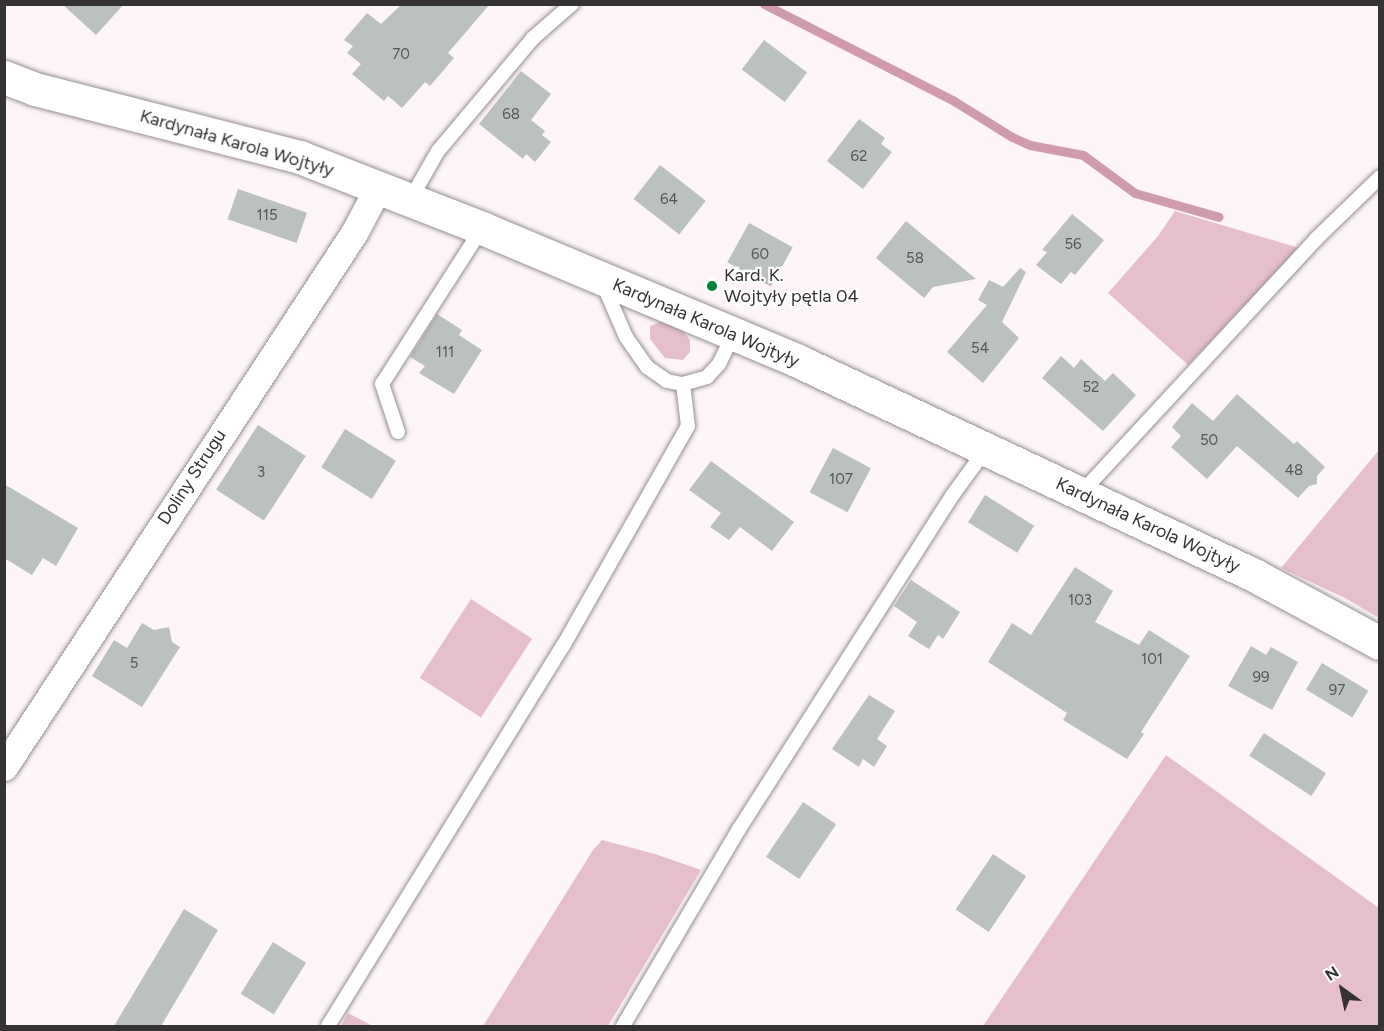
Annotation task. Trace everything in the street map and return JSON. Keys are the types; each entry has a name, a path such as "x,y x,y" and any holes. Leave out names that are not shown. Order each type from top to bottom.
{"street":[{"name":"Kardynała Karola Wojtyły","path":"4,77 35,89 300,157 482,228 798,361 1254,575 1380,643"},
{"name":"Doliny Strugu","path":"4,767 354,233 379,186"}],"lane":[{"path":"410,200 438,151 532,38 572,4"},
{"path":"1081,494 1316,239 1380,177"},
{"path":"398,432 382,384 482,228"},
{"path":"601,279 626,337 647,366 668,381 683,384 707,377 719,364 733,335"},
{"path":"328,1026 563,646 688,426 683,384"},
{"path":"623,1026 739,829 952,496 986,449"}],"shaded area":[{"path":"1175,211 1299,248 1188,365 1108,293 1158,236"},
{"path":"663,321 681,329 690,340 690,352 683,360 665,358 650,339 650,326"},
{"path":"1379,450 1379,618 1345,598 1281,568"},
{"path":"471,599 532,639 481,718 420,678"},
{"path":"1166,755 1379,908 1379,1026 983,1026"},
{"path":"602,840 655,854 701,870 608,1026 483,1026 593,850"},
{"path":"348,1013 373,1026 341,1026"}],"building":[{"path":"62,4 124,4 96,35"},
{"path":"402,4 490,4 448,53 454,58 430,86 425,82 402,108 388,96 384,101 352,74 361,64 347,53 353,46 344,40 367,13 381,24"},
{"path":"764,40 807,72 785,102 742,70"},
{"path":"521,71 551,94 531,120 545,131 542,135 551,142 535,162 526,154 523,159 479,124"},
{"path":"859,119 885,138 881,144 892,152 863,189 827,161"},
{"path":"660,165 706,201 679,235 634,199"},
{"path":"238,189 307,213 297,243 228,219"},
{"path":"1072,214 1104,240 1075,275 1071,272 1061,284 1036,265 1047,252 1042,250"},
{"path":"906,221 976,279 933,287 924,298 876,258"},
{"path":"749,223 793,247 771,287 727,262"},
{"path":"1020,268 1026,272 1002,322 1019,338 983,383 947,352 987,305 978,300 989,280 1003,287"},
{"path":"437,314 462,330 459,335 482,350 454,394 419,373 425,366 410,357"},
{"path":"1061,356 1074,368 1081,359 1105,381 1113,373 1136,395 1103,431 1042,378"},
{"path":"1237,394 1294,444 1297,441 1325,467 1317,476 1317,484 1309,486 1298,498 1237,446 1207,479 1171,447 1181,436 1172,427 1192,403 1213,421"},
{"path":"258,425 306,456 264,521 216,490"},
{"path":"345,429 396,461 372,499 321,467"},
{"path":"833,448 871,468 847,512 810,492"},
{"path":"711,461 794,522 772,551 740,527 729,540 710,527 721,513 689,490"},
{"path":"4,484 78,528 56,566 43,558 32,575 4,558"},
{"path":"985,495 1034,526 1017,553 968,522"},
{"path":"1075,567 1113,591 1095,622 1139,645 1149,630 1190,656 1141,732 1144,734 1127,759 1063,720 1067,713 988,662 1012,623 1031,635"},
{"path":"911,580 960,612 943,639 938,635 929,649 908,636 917,622 894,606"},
{"path":"142,623 154,630 169,627 172,642 180,647 142,707 92,676 114,640 127,648"},
{"path":"1251,646 1266,655 1271,647 1298,662 1272,710 1228,686"},
{"path":"1322,663 1368,691 1352,717 1306,690"},
{"path":"869,695 895,711 877,739 887,746 874,767 863,759 859,767 832,749"},
{"path":"1264,733 1326,773 1311,796 1249,756"},
{"path":"803,802 836,824 799,879 766,857"},
{"path":"993,854 1026,876 989,932 956,910"},
{"path":"184,909 218,930 161,1026 114,1026"},
{"path":"273,942 306,963 274,1014 241,994"}],"waterway":[{"path":"764,4 954,101 1012,137 1030,145 1083,155 1135,193 1219,217"}],"place":[{"name":"Kard. K. Wojtyły pętla 04","path":"712,286"}]}
